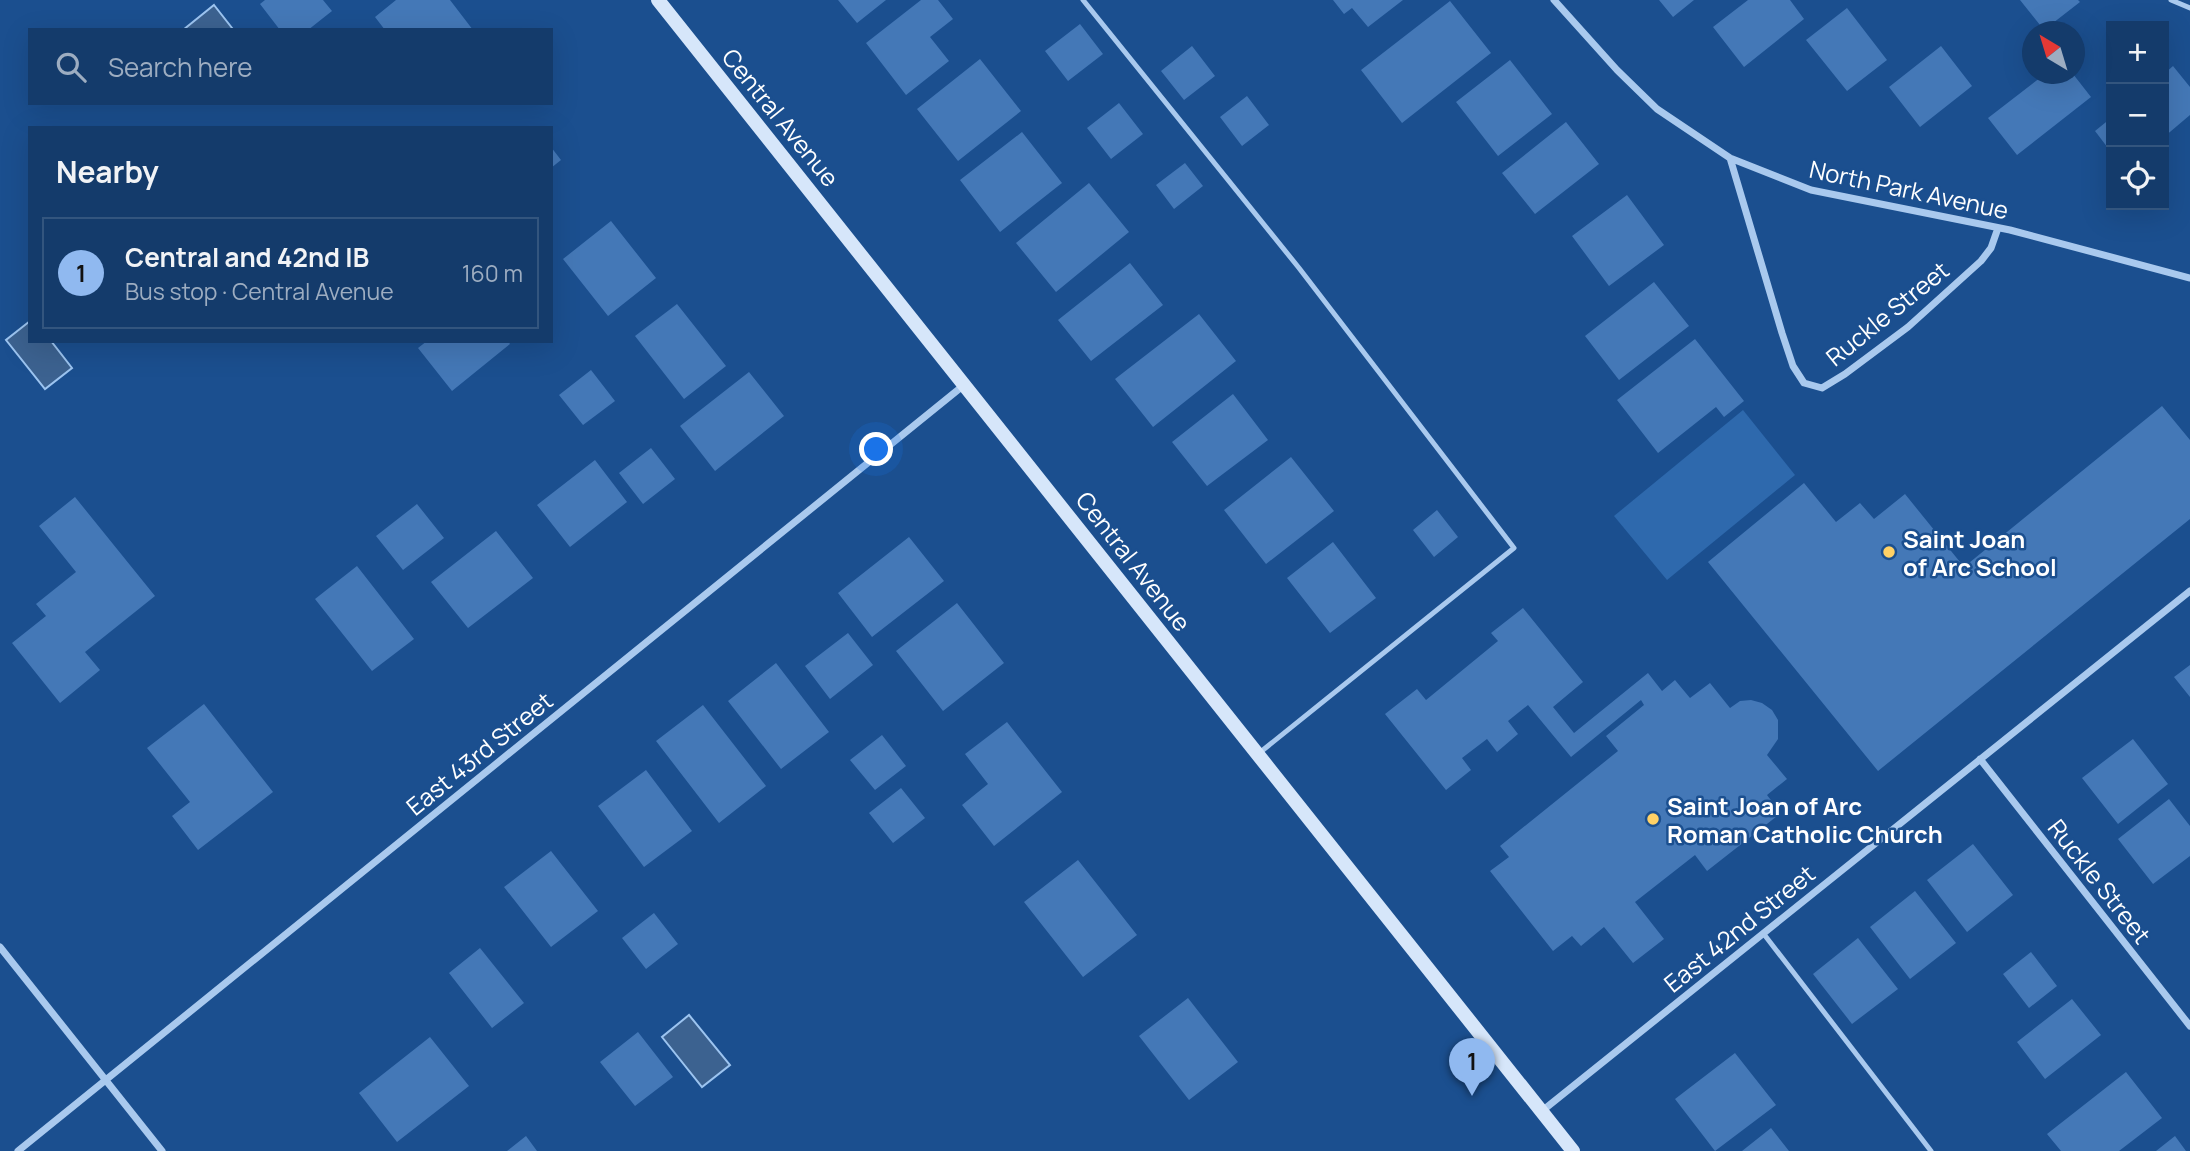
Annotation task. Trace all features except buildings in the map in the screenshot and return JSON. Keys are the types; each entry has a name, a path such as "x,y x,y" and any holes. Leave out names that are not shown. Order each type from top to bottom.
{"main road":[{"name":"Central Avenue","path":"659,0 1573,1151"}],"street":[{"name":"North Park Avenue","path":"1554,0 1617,70 1657,109 1730,158 1811,190 1998,228 2190,278"},
{"name":"Ruckle Street","path":"1730,158 1793,366 1804,383 1822,388 1908,327 1981,261 1991,248 1998,228"},
{"name":"East 43rd Street","path":"18,1151 965,384"},
{"name":"East 42nd Street","path":"1541,1112 2190,591"},
{"name":"Ruckle Street","path":"1980,759 2190,1026"},
{"path":"0,947 162,1151"}],"lane":[{"path":"1083,0 1299,268 1514,548 1258,754"},
{"path":"2171,0 2190,8"},
{"path":"1763,933 1931,1151"}],"shaded area":[{"path":"214,5 232,28 185,28"},
{"path":"28,323 28,343 53,343 72,368 45,389 6,340"},
{"path":"1743,410 1795,475 1667,580 1614,516"},
{"path":"689,1015 730,1065 702,1087 662,1037"}],"place":[{"name":"Saint Joan of Arc School","path":"1889,552"},
{"name":"Saint Joan of Arc Roman Catholic Church","path":"1653,819"},
{"name":"Central and 42nd IB","path":"1472,1096"}]}
